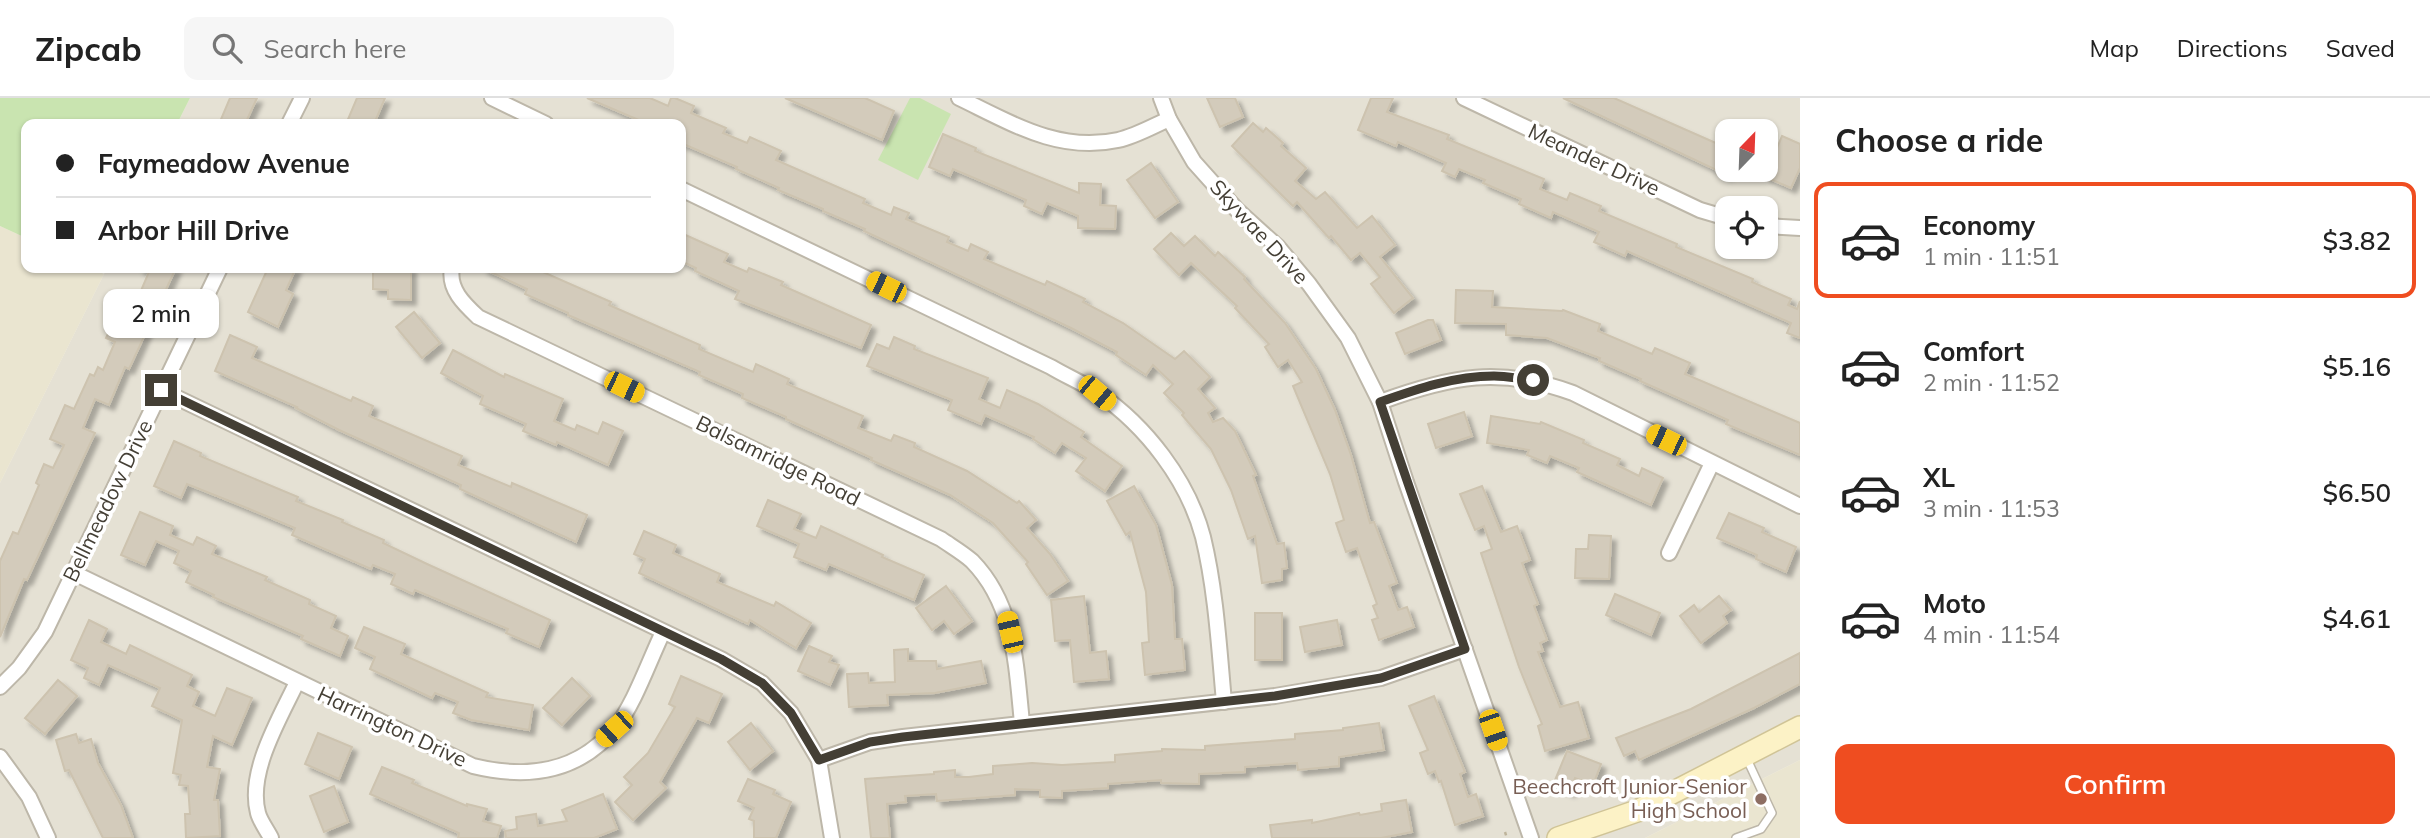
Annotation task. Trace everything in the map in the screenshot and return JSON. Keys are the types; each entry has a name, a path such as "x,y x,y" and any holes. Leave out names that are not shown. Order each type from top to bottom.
{"street":[{"path":"292,119 302,98"},
{"path":"492,98 518,118"},
{"path":"959,98 1032,133 1075,144 1119,140 1169,119"},
{"name":"Skywae Drive","path":"1161,98 1169,119 1194,162 1237,210 1278,247 1348,338 1380,402 1531,838"},
{"name":"Meander Drive","path":"1464,98 1700,210 1715,214"},
{"path":"686,191 1051,367 1097,393 1137,426 1165,459 1187,496 1202,534 1212,579 1224,702"},
{"path":"1778,227 1800,228"},
{"name":"Bellmeadow Drive","path":"0,687 19,668 45,632 218,273"},
{"name":"Balsamridge Road","path":"451,273 459,299 478,317 941,539 971,560 992,587 1007,617 1014,646 1022,723"},
{"path":"1380,402 1418,388 1457,379 1496,376 1533,380 1573,393 1800,506"},
{"path":"161,390 721,659 762,683 791,713 819,760 828,799 832,838"},
{"path":"1669,553 1712,463"},
{"name":"Harrington Drive","path":"74,573 473,766 499,772 550,770 585,755 614,729 627,709 663,632"},
{"path":"819,760 870,742 1275,696 1381,678 1465,649"},
{"path":"271,838 258,813 257,779 267,747 297,682"},
{"path":"1558,838 1637,811 1800,727"},
{"path":"0,757 29,797 48,838"}],"lane":[{"path":"1736,838 1761,829 1772,813 1745,756"}],"path":[{"path":"1505,832 1507,838"}],"shaded area":[{"path":"190,98 1800,98 1800,760 1645,838 0,838 0,483 105,273 686,273 686,119 180,119"},
{"path":"0,226 21,236 21,273 104,274 0,483"},
{"name":"Beechcroft Junior-Senior High School","path":"1800,760 1800,838 1645,838"}],"green space":[{"path":"0,98 190,98 180,119 21,119 21,236 0,226"},
{"path":"910,98 920,98 951,114 918,180 878,160"}],"building":[{"path":"230,98 257,98 247,119 221,119"},
{"path":"357,98 385,98 376,119 348,119"},
{"path":"587,98 650,98 668,106 671,98 675,98 694,106 691,113 726,128 723,133 747,143 750,137 781,151 776,160 865,199 863,203 891,215 894,207 909,213 906,219 949,237 947,242 968,251 971,244 988,252 984,259 1045,285 1047,281 1085,299 1083,302 1123,323 1175,359 1184,351 1210,377 1198,389 1215,408 1208,413 1213,422 1223,418 1235,431 1256,475 1253,476 1277,544 1284,543 1287,568 1282,569 1282,580 1262,583 1255,536 1248,539 1231,490 1211,449 1182,415 1184,413 1164,393 1173,384 1153,365 1146,375 1116,355 1117,352 1071,328 778,190 779,188 736,169 737,167 686,145 686,119 636,119"},
{"path":"785,98 865,98 894,111 882,140"},
{"path":"1207,98 1235,98 1243,117 1220,127"},
{"path":"1371,98 1393,98 1387,112 1449,135 1447,139 1544,179 1540,189 1567,200 1570,193 1601,206 1599,211 1753,279 1752,282 1791,299 1788,305 1797,309 1800,301 1800,338 1787,333 1791,323 1627,251 1625,256 1594,242 1599,232 1553,212 1551,218 1519,204 1521,199 1483,183 1485,180 1459,169 1455,177 1442,171 1446,163 1398,142 1396,146 1358,130"},
{"path":"1563,98 1614,98 1715,143 1715,169"},
{"path":"1253,123 1263,132 1266,128 1283,143 1281,146 1306,168 1295,181 1316,199 1325,192 1357,228 1372,216 1395,245 1380,257 1413,298 1394,313 1371,284 1380,277 1360,253 1351,260 1297,202 1293,206 1232,146"},
{"path":"943,134 976,148 975,151 1079,193 1079,183 1101,184 1100,205 1116,206 1115,229 1078,228 1078,216 1047,203 1042,214 1024,206 1026,200 953,169 950,176 929,167"},
{"path":"1782,136 1800,144 1800,168 1791,188 1777,182 1778,146"},
{"path":"1151,163 1178,202 1155,218 1127,180"},
{"path":"1171,233 1184,246 1195,236 1215,256 1218,252 1245,277 1285,323 1316,369 1335,410 1351,455 1370,523 1374,522 1397,583 1389,586 1398,610 1407,607 1414,627 1379,640 1372,620 1378,618 1373,606 1377,604 1357,548 1346,552 1336,523 1344,520 1330,474 1293,386 1302,382 1288,360 1278,367 1265,347 1269,344 1235,308 1237,306 1191,263 1179,275 1154,249"},
{"path":"686,235 728,254 724,262 747,272 749,268 783,282 781,285 871,325 861,348 735,299 739,291 695,271 696,268 686,263"},
{"path":"149,273 174,273 129,369 125,367 109,405 95,399 83,428 95,433 27,580 24,579 0,637 0,561 13,532 18,534 39,485 36,483 44,464 53,468 64,445 50,439 65,405 74,409 90,374 94,376 98,367 103,370 115,342 106,338 126,296 137,300"},
{"path":"266,273 294,273 286,290 293,294 278,327 248,312"},
{"path":"373,273 411,273 411,300 388,299 388,290 373,289"},
{"path":"493,273 545,273 611,302 609,305 700,345 699,349 753,372 756,364 789,379 787,384 863,416 858,428 891,441 894,435 915,443 914,447 967,471 1017,503 1019,501 1036,520 1027,528 1050,554 1068,581 1047,595 1026,564 1028,562 993,523 950,495 742,398 743,394 699,375 700,372 568,315 525,294 527,289"},
{"path":"1456,290 1493,291 1492,307 1563,310 1600,324 1598,331 1652,354 1655,348 1690,363 1685,374 1800,423 1800,455 1726,424 1728,420 1640,381 1641,379 1599,361 1600,358 1547,338 1506,335 1506,324 1455,323"},
{"path":"414,312 440,343 422,358 396,327"},
{"path":"1433,320 1441,340 1405,354 1396,333"},
{"path":"230,335 257,347 252,358 351,401 353,397 373,406 369,416 462,456 458,465 511,487 512,483 587,515 576,542 460,489 461,485 339,430 297,407 215,371"},
{"path":"894,337 915,346 914,349 988,378 979,399 1000,408 1007,390 1038,404 1084,432 1081,437 1122,466 1105,491 1076,471 1086,458 1062,443 1055,453 1033,439 1034,437 985,415 981,424 948,410 952,400 867,366 877,344 889,349"},
{"path":"453,350 504,377 505,374 563,399 554,421 575,430 577,425 598,434 603,422 623,431 608,465 557,442 556,445 523,431 526,424 480,404 483,396 441,373"},
{"path":"1464,412 1472,436 1436,448 1428,424"},
{"path":"1491,416 1540,424 1541,422 1620,459 1617,465 1639,476 1642,468 1663,478 1651,505 1577,472 1579,468 1550,456 1547,463 1527,455 1529,450 1487,443"},
{"path":"174,441 201,453 200,456 298,497 296,501 343,520 342,522 384,540 383,543 550,620 539,647 506,633 508,629 415,590 413,594 391,584 395,574 373,565 371,569 292,535 295,528 187,484 181,498 154,486"},
{"path":"1134,486 1156,525 1172,585 1175,639 1182,639 1185,670 1145,675 1142,643 1149,642 1146,592 1130,532 1126,535 1107,501"},
{"path":"1482,486 1501,532 1517,526 1530,560 1522,563 1538,604 1534,606 1547,640 1540,643 1543,651 1538,652 1560,707 1578,702 1589,738 1545,751 1538,726 1542,724 1519,667 1481,553 1492,549 1484,526 1475,530 1460,494"},
{"path":"768,500 801,514 794,529 816,538 821,526 924,575 914,600 829,564 826,570 794,557 799,544 757,526"},
{"path":"140,512 173,526 170,535 193,545 197,537 216,546 212,554 267,577 265,580 310,600 309,604 336,616 331,628 348,636 340,656 186,582 191,571 174,563 179,551 156,541 145,565 121,555"},
{"path":"1729,513 1764,528 1762,532 1796,547 1786,572 1756,559 1757,555 1717,538"},
{"path":"644,531 676,545 673,553 720,574 717,582 774,606 776,602 811,623 796,648 750,620 748,624 639,573 645,559 634,554"},
{"path":"1589,535 1611,536 1609,579 1575,578 1576,549 1588,549"},
{"path":"946,586 972,621 954,634 944,621 932,630 916,608"},
{"path":"1615,594 1660,613 1651,635 1606,615"},
{"path":"1084,596 1090,653 1106,651 1109,679 1074,682 1070,640 1055,641 1051,600"},
{"path":"1719,596 1731,610 1723,616 1727,623 1701,643 1680,616 1694,605 1699,612"},
{"path":"1255,613 1282,613 1282,660 1255,660"},
{"path":"89,620 107,629 101,642 126,654 130,645 192,675 187,686 199,692 193,706 215,716 227,688 252,698 232,745 213,736 207,767 220,769 214,800 218,800 220,836 186,838 185,814 190,814 188,786 179,785 181,775 173,773 182,720 152,706 160,688 108,665 99,685 84,678 88,668 71,660"},
{"path":"1337,620 1342,645 1305,652 1300,627"},
{"path":"364,627 405,644 401,654 488,693 486,697 533,705 529,730 471,720 453,713 458,702 435,693 432,698 370,669 375,657 355,648"},
{"path":"809,646 832,656 829,662 839,665 830,685 798,671"},
{"path":"908,649 908,661 936,661 937,669 981,661 986,683 935,693 887,695 888,705 849,707 847,674 868,673 869,683 895,682 894,650"},
{"path":"1800,653 1800,684 1639,760 1635,751 1624,756 1616,738 1691,709"},
{"path":"681,676 722,694 709,723 697,718 660,782 666,788 633,820 615,802 632,785 624,777 648,753 675,707 669,704"},
{"path":"572,678 590,696 562,725 543,708"},
{"path":"58,680 77,696 45,734 25,718"},
{"path":"1434,696 1465,772 1460,774 1468,797 1476,794 1483,816 1455,825 1441,781 1439,782 1435,771 1428,774 1420,753 1428,750 1409,706"},
{"path":"751,723 773,751 750,770 728,742"},
{"path":"1379,723 1384,750 1339,757 1339,766 1298,770 1297,763 1245,767 1245,772 1199,774 1199,784 1161,783 1161,780 1108,784 1108,788 1062,791 1062,798 1040,797 1040,790 1015,789 1015,795 937,801 936,794 905,796 906,802 887,804 890,838 871,838 865,779 955,770 955,777 969,777 993,774 993,766 1115,762 1115,755 1162,749 1205,750 1205,746 1295,739 1295,734 1343,730"},
{"path":"318,733 352,747 339,779 305,764"},
{"path":"76,734 79,743 91,739 98,763 121,805 133,838 103,838 69,770 65,771 56,740"},
{"path":"1567,751 1601,764 1593,785 1575,778 1570,792 1553,785"},
{"path":"382,767 467,806 487,809 483,821 501,826 497,838 458,838 459,833 370,794"},
{"path":"748,779 775,790 773,794 791,802 776,838 754,838 754,821 749,819 754,808 738,801"},
{"path":"334,786 348,822 324,832 310,796"},
{"path":"603,794 617,829 594,838 506,838 505,831 517,829 516,817 536,814 538,826 567,821 562,810"},
{"path":"1406,800 1412,832 1381,838 1272,838 1270,825 1312,820 1312,823 1382,811 1381,804"}],"place":[{"name":"Beechcroft Junior-Senior High School","path":"1761,799"}],"route":[{"path":"161,390 721,659 762,683 791,713 819,760 870,742 903,737 1275,696 1381,678 1465,649 1380,402 1418,388 1457,379 1496,376 1533,380"}]}
